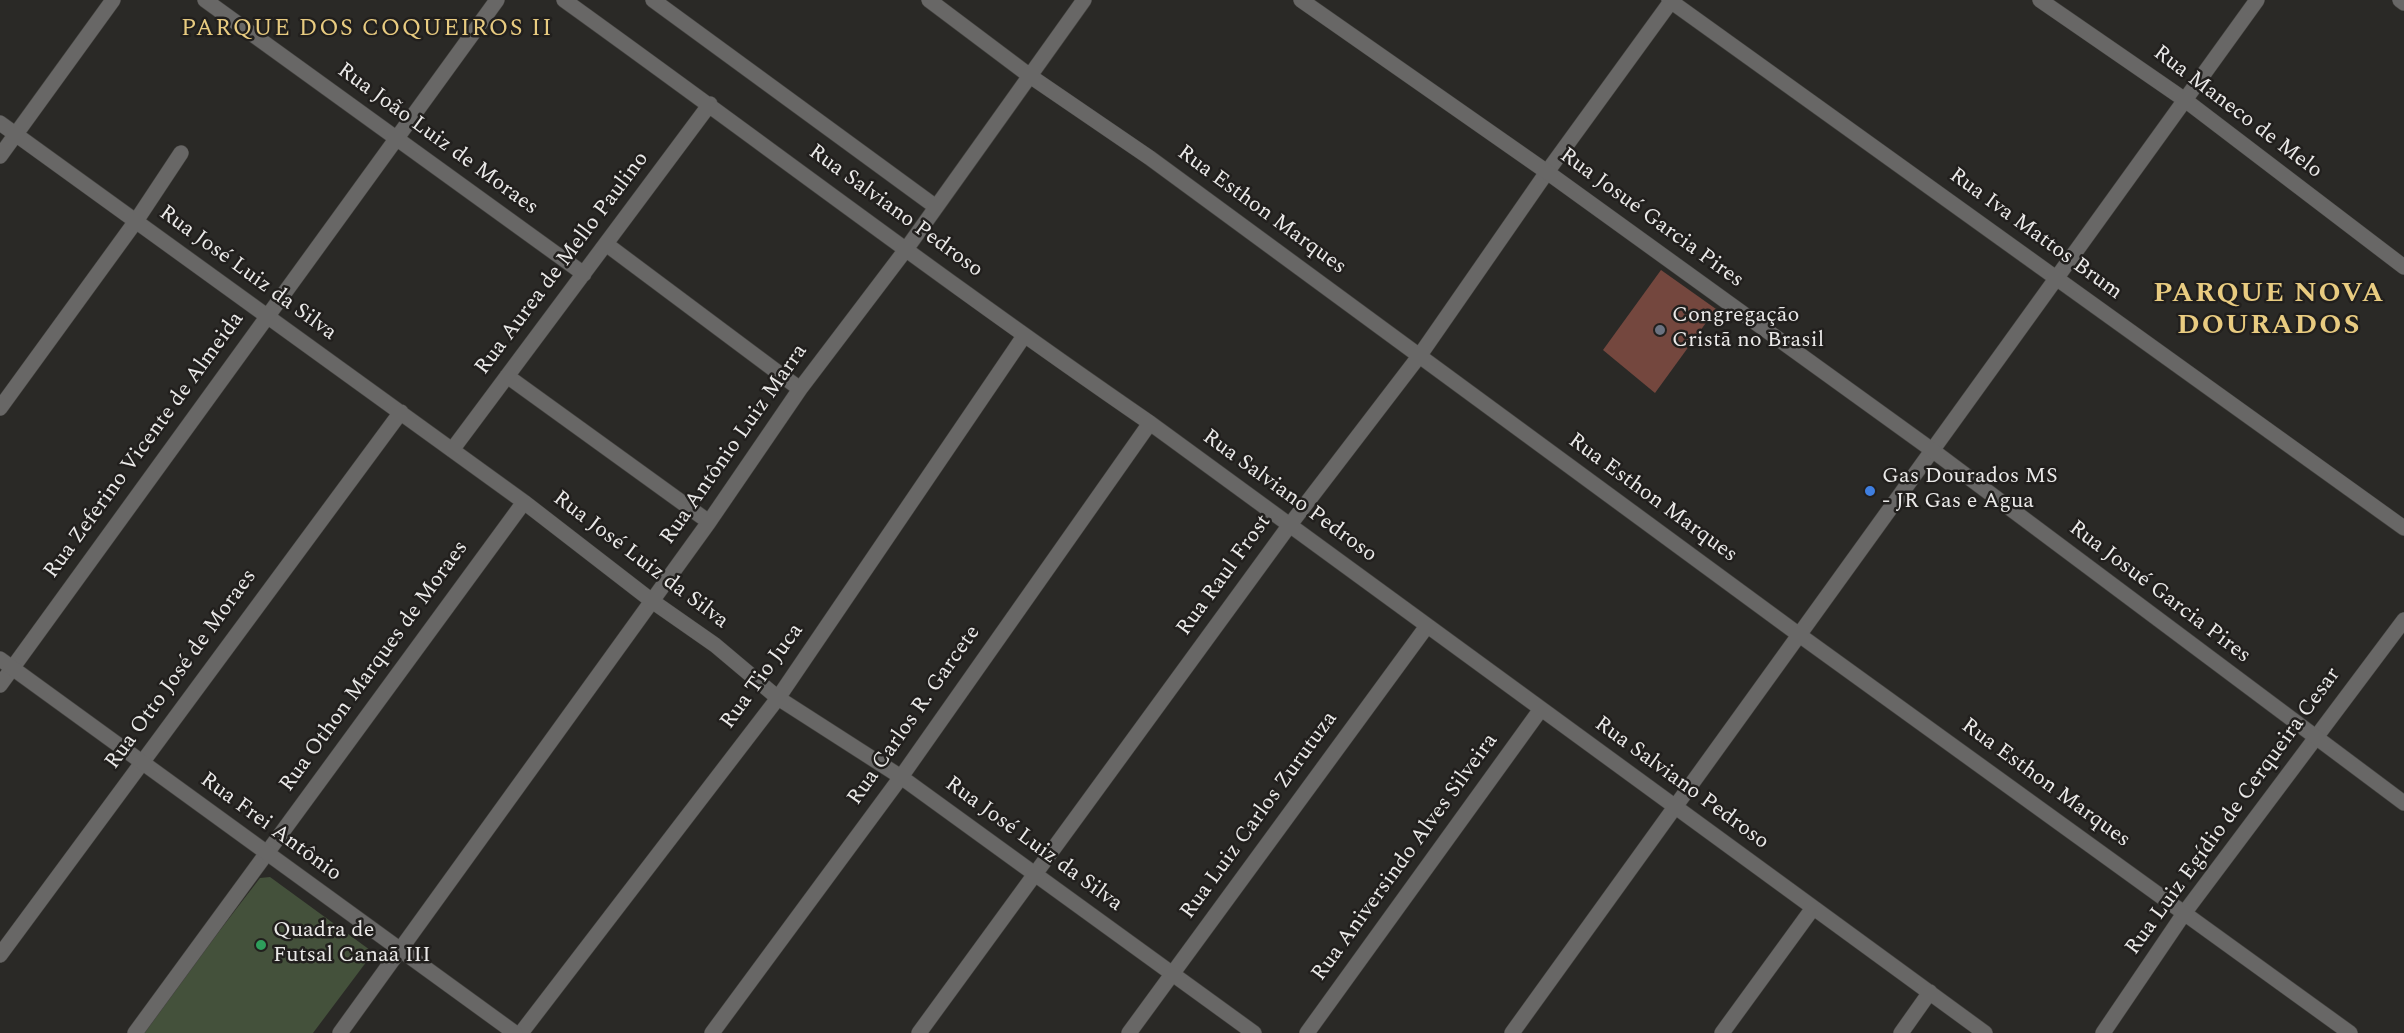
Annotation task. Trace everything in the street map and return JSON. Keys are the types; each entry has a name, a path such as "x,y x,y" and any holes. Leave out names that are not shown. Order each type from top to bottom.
{"street":[{"path":"0,156 113,0"},
{"name":"Rua João Luiz de Moraes","path":"205,0 584,274"},
{"name":"Rua Zeferino Vicente de Almeida","path":"0,685 497,0"},
{"name":"Rua Salviano Pedroso","path":"564,0 907,248 1024,336 1150,423 1985,1033"},
{"path":"653,0 936,207"},
{"name":"Rua Esthon Marques","path":"929,0 1030,76 1150,158 1798,634 2350,1033"},
{"name":"Rua Antônio Luiz Marra","path":"340,1033 652,602 800,389 907,248 1083,0"},
{"name":"Rua Josué Garcia Pires","path":"1301,0 1547,172 1932,450 2404,803"},
{"name":"Rua Maneco de Melo","path":"2040,0 2185,100 2404,267"},
{"path":"1512,1033 2257,0"},
{"path":"2400,0 2404,3"},
{"name":"Rua Raul Frost","path":"920,1033 1289,526 1420,356 1547,172 1671,1"},
{"name":"Rua Iva Mattos Brum","path":"1671,1 2404,528"},
{"name":"Rua Aurea de Mello Paulino","path":"452,450 710,105"},
{"name":"Rua José Luiz da Silva","path":"0,123 524,502 652,602 715,645 778,698 901,777 1254,1033"},
{"path":"0,408 136,221 181,153"},
{"path":"606,244 800,389"},
{"name":"Rua Tio Juca","path":"521,1033 778,698 1024,336"},
{"path":"507,376 709,522"},
{"name":"Rua Otto José de Moraes","path":"0,955 401,412"},
{"name":"Rua Carlos R. Garcete","path":"712,1033 901,777 1150,423"},
{"name":"Rua Othon Marques de Moraes","path":"135,1033 524,502"},
{"name":"Rua Luiz Egídio de Cerqueira Cesar","path":"2103,1033 2185,912 2404,620"},
{"name":"Rua Luiz Carlos Zurutuza","path":"1129,1033 1427,626"},
{"name":"Rua Frei Antônio","path":"0,658 515,1033"},
{"name":"Rua Aniversindo Alves Silveira","path":"1307,1033 1541,709"},
{"path":"1722,1033 1814,908"},
{"path":"1901,1033 1930,992"}],"green space":[{"path":"270,877 370,950 370,957 313,1033 141,1033 260,878"}],"building":[{"name":"Congregação Cristã no Brasil","path":"1661,270 1716,309 1655,393 1603,350"}],"place":[{"name":"Congregação Cristã no Brasil","path":"1660,330"},
{"name":"Gas Dourados MS - JR Gas e Agua","path":"1870,491"},
{"name":"Quadra de Futsal Canaã III","path":"261,945"}],"district":[{"name":"PARQUE DOS COQUEIROS II","path":"367,30"},
{"name":"PARQUE NOVA DOURADOS","path":"2269,312"}]}
